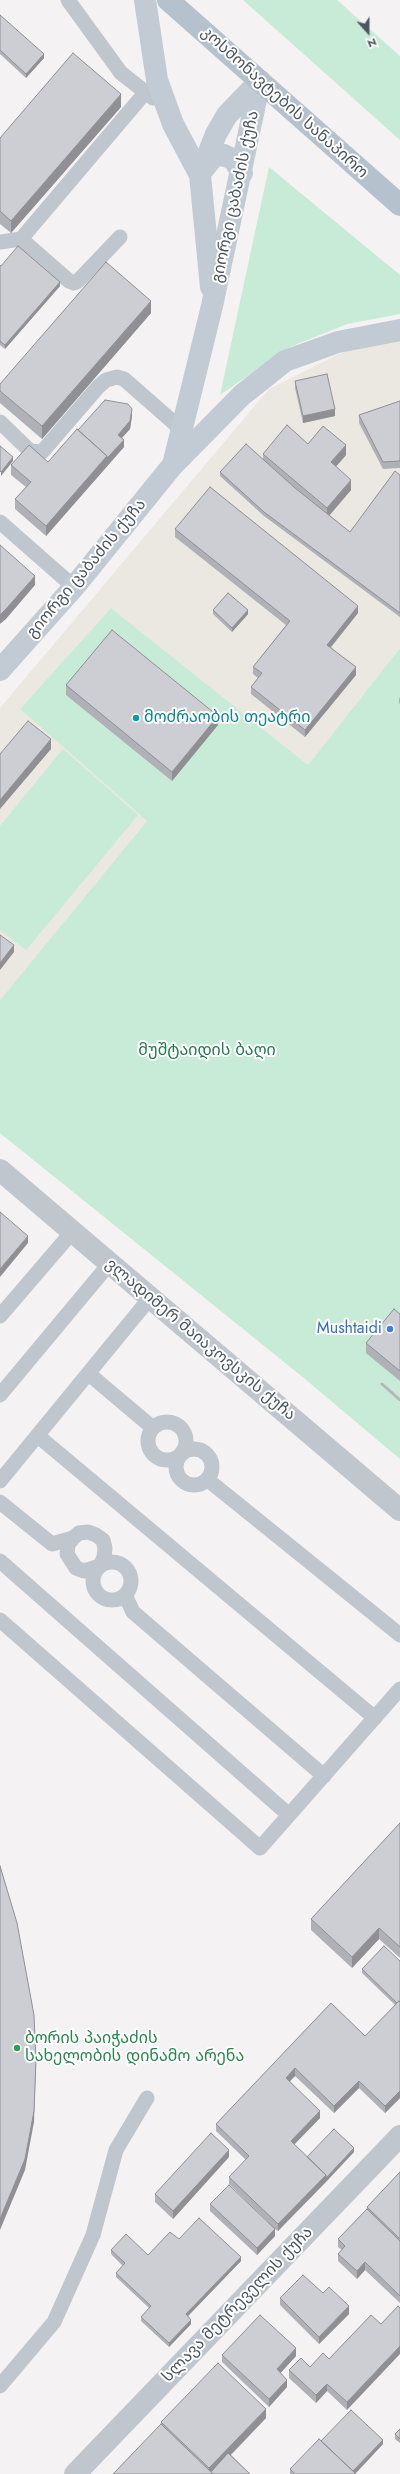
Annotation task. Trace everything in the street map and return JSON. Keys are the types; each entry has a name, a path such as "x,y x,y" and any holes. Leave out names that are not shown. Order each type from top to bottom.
{"main road":[{"name":"გიორგი ცაბაძის ქუჩა","path":"145,0 157,80 173,124 200,175 212,306"},
{"name":"კოსმონავტების სანაპირო","path":"168,0 400,205"},
{"name":"გიორგი ცაბაძის ქუჩა","path":"200,175 216,134 227,115 260,81"},
{"name":"გიორგი ცაბაძის ქუჩა","path":"172,466 212,306 242,173 260,81"},
{"path":"200,175 214,156 224,155 234,160 242,173"},
{"name":"გიორგი ცაბაძის ქუჩა","path":"0,670 74,587 172,466 242,395 285,361 338,342 400,330"}],"street":[{"name":"ვლადიმერ მაიაკოვსკის ქუჩა","path":"0,1170 400,1510"},
{"name":"სლავა მეტრეველის ქუჩა","path":"75,2474 400,2136"}],"lane":[{"path":"68,0 122,73 144,94 166,106"},
{"path":"0,242 21,240 144,94"},
{"path":"21,240 69,281 74,282 78,281 120,236"},
{"path":"0,422 30,451 42,452 98,387 106,380 117,377 124,379 182,429"},
{"path":"0,522 74,587"},
{"path":"0,1316 73,1231"},
{"path":"0,1395 110,1263"},
{"path":"0,1482 150,1298"},
{"path":"89,1374 153,1428"},
{"path":"153,1428 149,1436 148,1444 151,1452 157,1458 165,1460 180,1455 196,1448 210,1457 213,1465 212,1473 208,1480 193,1486 185,1484 176,1470 180,1455 185,1448 183,1431 169,1422 160,1424 153,1428"},
{"path":"38,1436 375,1718"},
{"path":"208,1480 400,1635"},
{"path":"0,1502 52,1544 73,1538"},
{"path":"73,1538 68,1545 67,1554 76,1568 84,1570 100,1566 114,1562 122,1565 128,1571 131,1579 130,1588 125,1595 118,1600 109,1600 101,1598 95,1591 92,1583 94,1574 100,1566 104,1557 103,1540 88,1532 79,1533 73,1538"},
{"path":"0,1561 289,1815"},
{"path":"125,1595 133,1612 324,1776"},
{"path":"0,1620 260,1848 400,1689"},
{"path":"0,2386 54,2322 93,2235 116,2150 147,2098"}],"shaded area":[{"path":"400,340 400,648 308,765 111,608 20,709 147,821 0,1000 0,708 269,389 351,348"}],"green space":[{"path":"243,0 337,0 400,56 400,140"},
{"path":"269,167 400,275 400,314 347,324 290,347 220,395"},
{"name":"მუშტაიდის ბაღი","path":"111,608 308,765 400,648 400,1459 299,1374 0,1133 0,1000 147,821 20,709"},
{"path":"63,749 138,815 26,950 0,930 0,826"}],"building":[{"path":"0,15 44,54 26,74 0,50"},
{"path":"73,53 121,94 11,221 0,211 0,138"},
{"path":"18,246 60,282 5,345 0,341 0,265 1,266"},
{"path":"106,262 151,301 42,426 0,391 0,384"},
{"path":"327,374 335,409 303,416 295,381"},
{"path":"105,400 128,404 132,409 130,421 118,435 124,440 107,458 107,456 78,430"},
{"path":"400,401 400,461 383,462 359,415"},
{"path":"287,425 308,444 323,426 346,445 331,462 351,480 327,508 263,454"},
{"path":"77,429 107,456 46,526 15,499 31,482 11,465 29,445 48,462"},
{"path":"246,444 295,488 350,532 395,471 400,475 400,613 264,512 220,472"},
{"path":"0,446 13,457 1,472 0,471"},
{"path":"210,487 358,606 327,645 356,667 305,730 251,687 262,673 253,667 290,621 175,529"},
{"path":"0,545 35,576 0,615"},
{"path":"228,593 248,610 232,628 213,610"},
{"path":"112,630 218,716 172,772 66,685"},
{"path":"28,721 51,739 0,800 0,754"},
{"path":"0,935 14,945 0,963"},
{"path":"0,1212 28,1236 0,1269"},
{"path":"394,1309 400,1314 400,1371 366,1343"},
{"path":"400,1823 400,1947 379,1928 352,1957 311,1919"},
{"name":"ბორის პაიჭაძის სახელობის დინამო არენა","path":"0,1866 17,1923 34,2015 36,2060 34,2111 25,2159 0,2219"},
{"path":"384,1946 400,1961 400,2002 399,2001 397,2003 362,1969"},
{"path":"399,2001 400,2091 385,2106 359,2081 334,2106 295,2068 286,2078 320,2111 291,2141 326,2175 278,2224 229,2177 249,2156 216,2124 331,2003 365,2036"},
{"path":"334,2129 354,2148 326,2178 326,2175 307,2157"},
{"path":"211,2133 229,2150 173,2211 155,2194"},
{"path":"400,2172 400,2239 367,2207"},
{"path":"229,2185 275,2229 257,2248 210,2204"},
{"path":"367,2209 400,2241 400,2296 365,2262 357,2271 338,2254 345,2246 338,2239"},
{"path":"199,2218 241,2257 186,2314 191,2320 169,2343 141,2317 151,2306 116,2273 125,2263 111,2250 126,2234 148,2255 170,2232 179,2239"},
{"path":"303,2275 323,2293 329,2287 349,2306 319,2337 280,2298"},
{"path":"398,2306 400,2308 400,2346 347,2402 327,2384 316,2395 289,2370 301,2358 310,2367 323,2353 329,2359 371,2315 381,2324"},
{"path":"260,2315 296,2348 277,2369 287,2380 269,2399 222,2355"},
{"path":"218,2363 266,2409 209,2468 161,2422"},
{"path":"351,2410 383,2440 353,2471 321,2441"},
{"path":"161,2424 213,2474 113,2474"},
{"path":"400,2429 400,2439 395,2434"},
{"path":"319,2439 355,2473 295,2474 290,2469"},
{"path":"228,2453 250,2474 213,2474 211,2472"}],"railway":[{"path":"382,1384 400,1400"}],"place":[{"name":"მოძრაობის თეატრი","path":"136,718"},
{"name":"Mushtaidi","path":"390,1329"},
{"name":"ბორის პაიჭაძის სახელობის დინამო არენა","path":"17,2048"}]}
